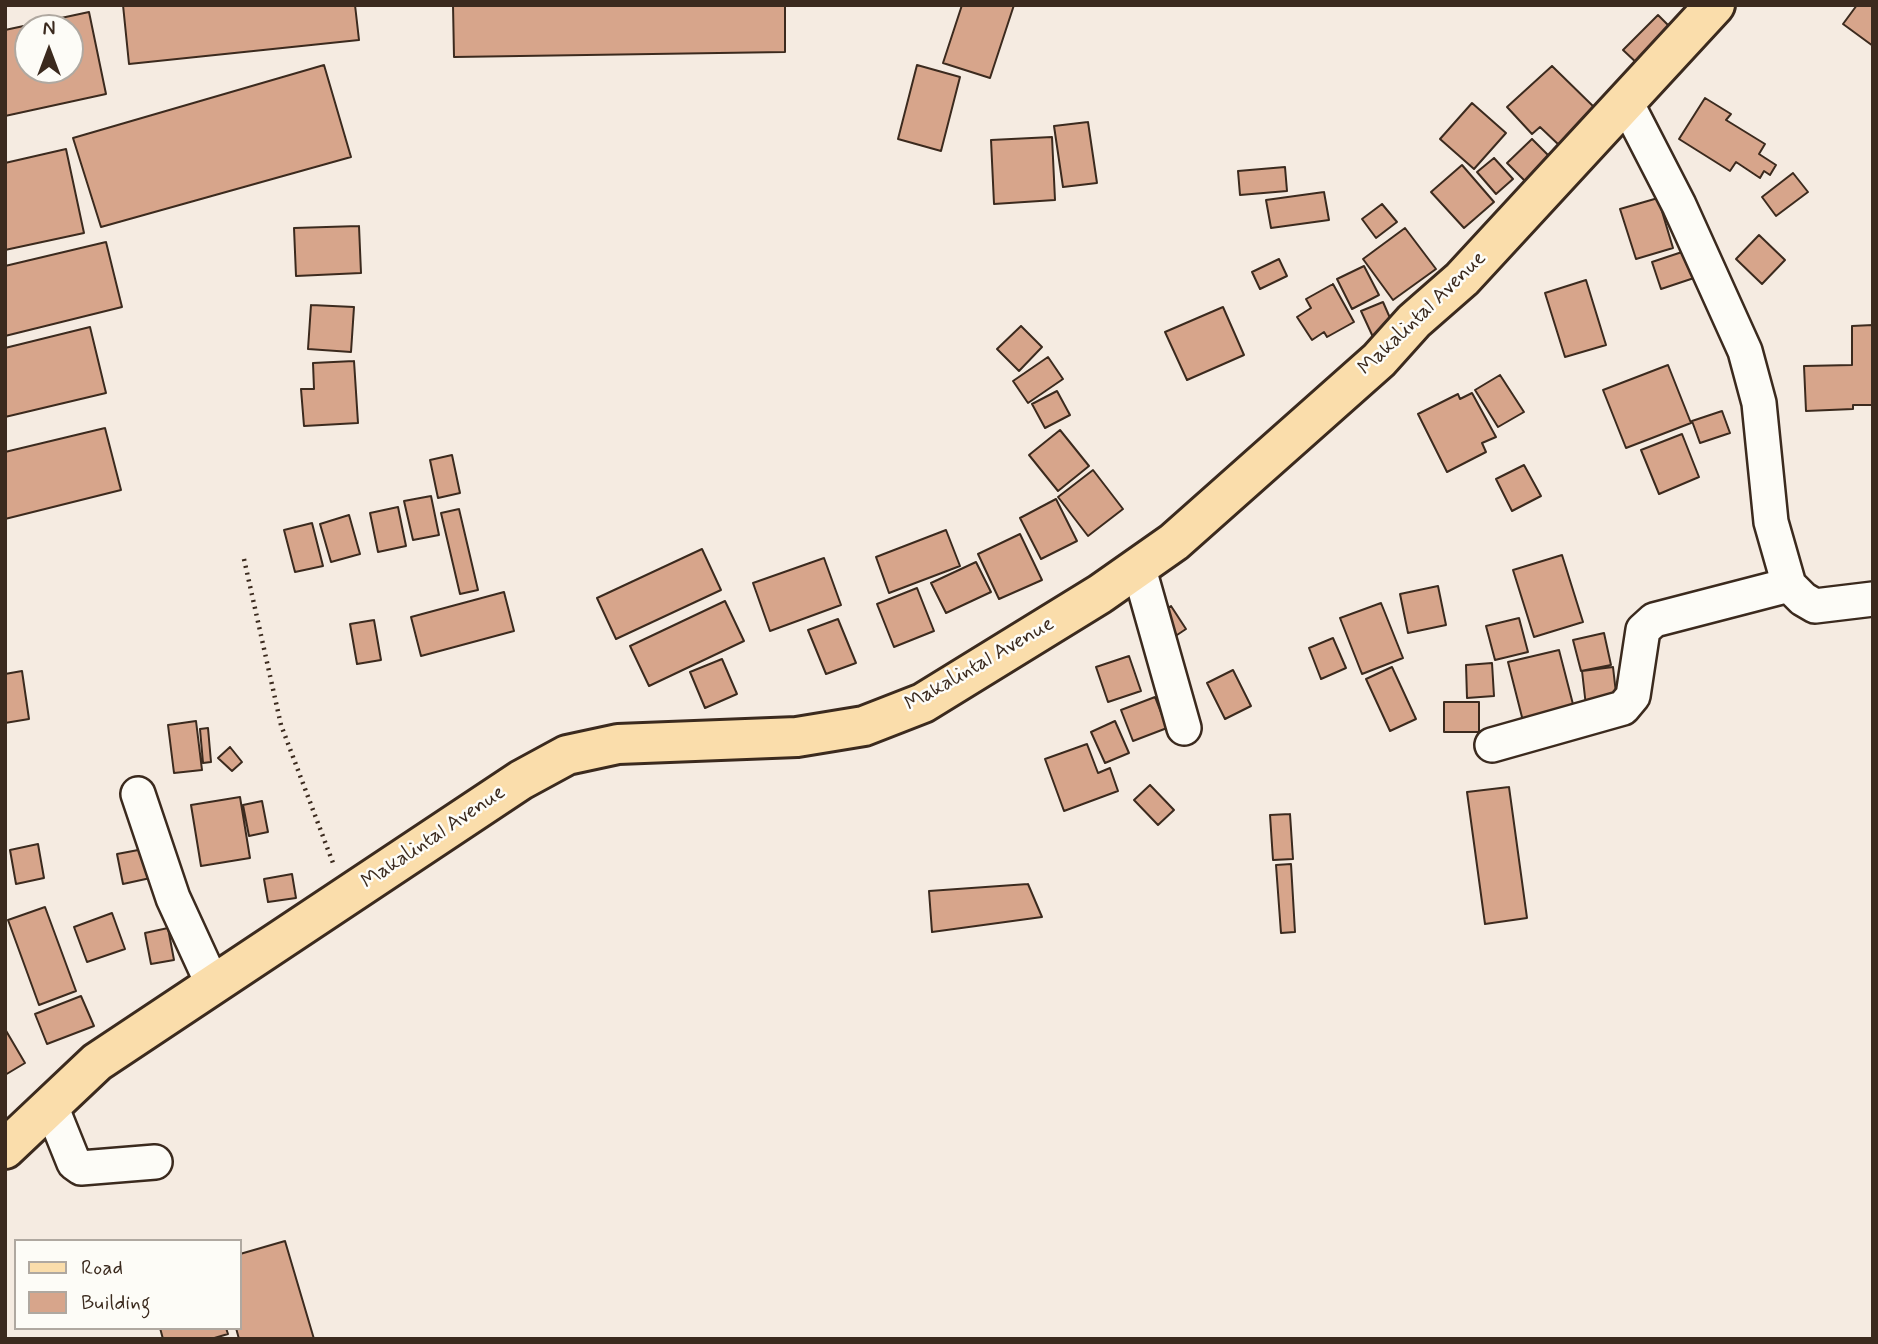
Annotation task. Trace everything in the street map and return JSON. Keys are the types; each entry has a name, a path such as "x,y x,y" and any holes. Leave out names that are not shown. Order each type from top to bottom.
{"main road":[{"name":"Makalintal Avenue","path":"5,1149 97,1062 521,780 567,755 618,744 797,737 864,726 923,703 1139,569 1379,359 1414,321 1462,279 1715,5"}],"street":[{"path":"1626,102 1679,205 1745,351 1759,403 1771,522 1789,585 1815,606 1873,600"},
{"path":"1139,569 1184,728"},
{"path":"1492,745 1622,708 1633,696 1643,630 1654,620 1789,585"},
{"path":"138,794 173,898 213,985"},
{"path":"51,1106 74,1163 81,1168 155,1161"}],"path":[{"path":"244,559 281,724 346,897"}],"building":[{"path":"123,5 355,5 359,40 129,64"},
{"path":"453,5 785,5 785,52 454,57"},
{"path":"962,5 1014,5 990,78 943,63"},
{"path":"1857,5 1873,5 1873,46 1843,24"},
{"path":"89,12 106,94 5,116 5,30 14,28 14,84 84,84 84,14 80,14"},
{"path":"1658,15 1675,32 1640,66 1623,50"},
{"path":"324,65 351,157 101,227 73,138"},
{"path":"917,65 960,77 941,151 898,139"},
{"path":"1552,66 1597,110 1560,146 1540,127 1532,134 1507,107"},
{"path":"1705,98 1731,114 1726,120 1765,144 1759,154 1776,165 1770,175 1764,171 1760,178 1736,162 1730,171 1679,139"},
{"path":"1472,103 1506,133 1474,169 1440,139"},
{"path":"1088,122 1097,183 1063,187 1054,126"},
{"path":"1052,137 1055,200 994,204 991,140"},
{"path":"1532,139 1562,169 1537,193 1507,163"},
{"path":"66,149 84,233 5,250 5,163"},
{"path":"1494,158 1513,179 1496,194 1477,172"},
{"path":"1462,165 1494,202 1464,228 1431,192"},
{"path":"1285,167 1287,191 1240,195 1238,171"},
{"path":"1793,173 1808,192 1776,216 1762,197"},
{"path":"1324,192 1329,220 1271,228 1266,200"},
{"path":"1658,198 1673,248 1636,259 1620,209"},
{"path":"1382,204 1397,222 1376,238 1362,219"},
{"path":"359,226 361,273 296,276 294,228"},
{"path":"1405,228 1436,269 1393,300 1363,259"},
{"path":"1759,235 1785,260 1762,284 1736,259"},
{"path":"106,242 122,307 5,336 5,266"},
{"path":"1685,251 1694,278 1661,289 1652,262"},
{"path":"1279,259 1287,276 1260,289 1252,272"},
{"path":"1364,266 1379,295 1352,309 1337,279"},
{"path":"1586,280 1606,345 1565,357 1545,293"},
{"path":"1333,284 1354,322 1327,337 1324,332 1312,340 1297,317 1311,308 1306,299"},
{"path":"1383,302 1394,327 1373,337 1361,311"},
{"path":"311,305 354,307 351,352 308,349"},
{"path":"1223,307 1244,355 1187,380 1165,332"},
{"path":"1873,325 1873,405 1853,405 1853,409 1806,411 1804,366 1852,365 1852,326"},
{"path":"1021,326 1042,347 1019,371 997,349"},
{"path":"90,327 106,393 5,417 5,348"},
{"path":"1048,357 1063,379 1028,403 1013,381"},
{"path":"354,361 358,423 304,426 301,389 314,389 313,363"},
{"path":"1668,365 1691,423 1626,448 1603,390"},
{"path":"1500,375 1524,412 1498,427 1475,390"},
{"path":"1057,391 1070,415 1045,428 1032,404"},
{"path":"1472,393 1496,437 1482,443 1486,452 1447,472 1418,414 1458,394 1460,399"},
{"path":"1722,411 1730,433 1700,443 1692,421"},
{"path":"105,428 121,490 5,519 5,452"},
{"path":"1060,430 1089,466 1058,491 1029,455"},
{"path":"1682,434 1699,477 1659,494 1641,450"},
{"path":"452,455 460,493 438,498 430,460"},
{"path":"1524,465 1541,496 1512,511 1496,479"},
{"path":"1093,470 1123,509 1088,536 1058,497"},
{"path":"431,496 439,535 413,540 404,501"},
{"path":"1056,499 1077,541 1041,559 1020,518"},
{"path":"398,507 406,546 378,552 370,513"},
{"path":"459,509 478,590 460,594 441,513"},
{"path":"349,515 360,554 331,562 320,524"},
{"path":"312,523 323,566 295,572 284,530"},
{"path":"946,530 960,566 889,593 876,557"},
{"path":"1020,534 1042,580 999,599 978,554"},
{"path":"702,549 721,590 616,639 597,598"},
{"path":"1562,555 1583,622 1534,637 1513,570"},
{"path":"824,558 841,605 770,631 753,583"},
{"path":"976,562 991,592 946,613 931,583"},
{"path":"1438,586 1446,625 1408,633 1400,594"},
{"path":"917,588 934,631 894,647 877,604"},
{"path":"504,592 514,631 421,656 411,617"},
{"path":"725,601 744,641 649,686 630,646"},
{"path":"1381,603 1403,658 1362,674 1340,618"},
{"path":"1171,606 1186,629 1174,637 1159,613"},
{"path":"1519,618 1528,652 1495,660 1486,626"},
{"path":"838,619 856,663 826,674 808,630"},
{"path":"374,620 381,660 357,664 350,624"},
{"path":"1604,633 1611,665 1581,671 1573,640"},
{"path":"1333,638 1346,668 1321,679 1309,648"},
{"path":"1559,650 1575,712 1524,725 1508,662"},
{"path":"1129,656 1141,691 1108,702 1096,667"},
{"path":"722,659 737,694 705,708 690,672"},
{"path":"1492,663 1494,696 1467,698 1466,665"},
{"path":"1392,667 1416,719 1390,731 1366,679"},
{"path":"1613,667 1617,702 1586,706 1582,671"},
{"path":"1233,670 1251,706 1225,719 1207,683"},
{"path":"22,671 29,719 5,723 5,674"},
{"path":"1155,697 1167,728 1133,741 1121,710"},
{"path":"1444,702 1479,702 1479,732 1444,732"},
{"path":"196,721 202,770 174,773 168,725"},
{"path":"1115,721 1129,753 1105,763 1091,732"},
{"path":"208,728 211,762 203,763 200,729"},
{"path":"1087,744 1098,773 1110,768 1118,791 1064,811 1045,759"},
{"path":"230,747 242,762 232,771 218,758"},
{"path":"1150,785 1174,810 1158,825 1134,800"},
{"path":"1509,787 1527,918 1485,924 1467,792"},
{"path":"240,797 250,858 201,866 191,805"},
{"path":"262,801 268,832 249,836 243,805"},
{"path":"1290,814 1293,859 1273,860 1270,815"},
{"path":"38,844 44,878 16,884 10,850"},
{"path":"149,848 155,877 123,884 117,854"},
{"path":"1291,864 1295,932 1281,933 1276,865"},
{"path":"292,874 296,898 268,902 264,879"},
{"path":"1028,884 1042,917 932,932 929,891"},
{"path":"45,907 76,991 39,1005 8,920"},
{"path":"112,913 125,949 87,962 74,927"},
{"path":"168,928 174,960 151,964 145,933"},
{"path":"81,996 94,1026 47,1044 35,1014"},
{"path":"5,1029 25,1063 5,1075"},
{"path":"285,1241 314,1339 239,1339 237,1330 242,1330 242,1253"},
{"path":"161,1330 227,1330 228,1334 211,1339 163,1339"}]}
